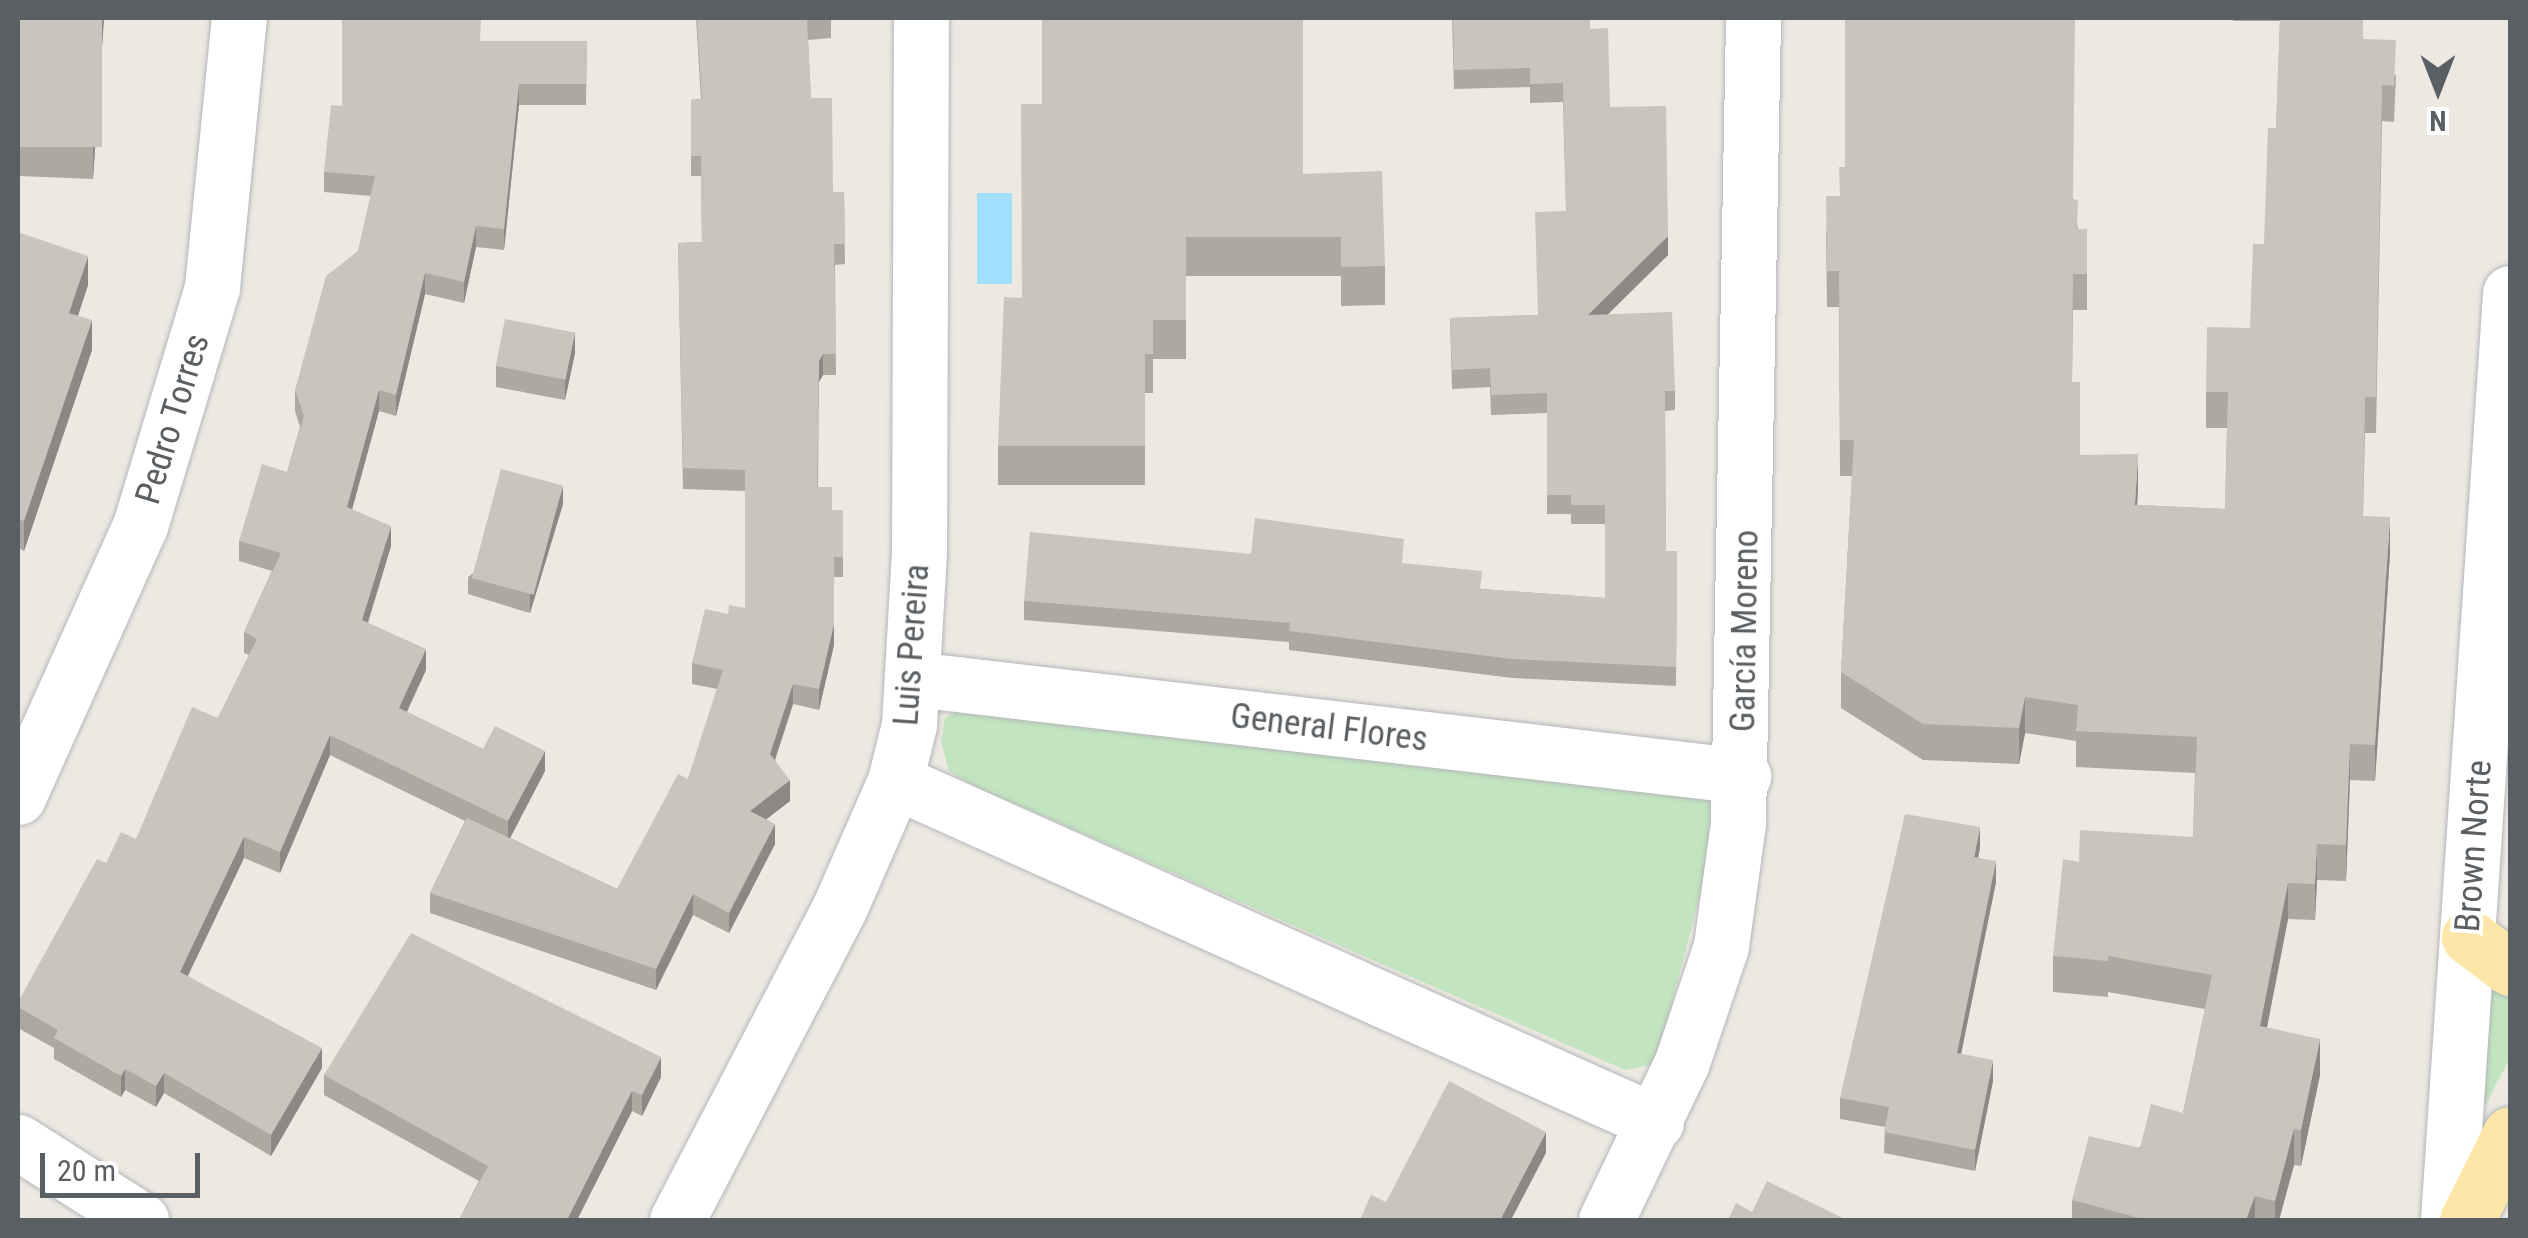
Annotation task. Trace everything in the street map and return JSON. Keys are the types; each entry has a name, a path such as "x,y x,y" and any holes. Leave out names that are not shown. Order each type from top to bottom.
{"main road":[{"path":"2467,1220 2510,1134"}],"street":[{"name":"Pedro Torres","path":"18,797 140,526 212,288 239,18"},
{"name":"Luis Pereira","path":"676,1220 840,909 895,781 914,679 920,18"},
{"name":"García Moreno","path":"1606,1220 1656,1122 1721,946 1743,776 1753,18"},
{"name":"Brown Norte","path":"2448,1220 2490,952 2510,293"},
{"name":"General Flores","path":"914,679 1743,776"},
{"path":"895,781 1656,1122"},
{"path":"18,1142 142,1220"}],"green space":[{"path":"976,702 1697,787 1724,803 1656,1064 1625,1070 974,786 949,771 941,742 945,718"},
{"path":"2487,973 2510,985 2510,1058 2486,1104 2481,1103"}],"water":[{"path":"977,193 1012,193 1012,284 977,284"}],"building":[{"path":"18,18 102,18 102,147 18,147"},
{"path":"342,18 481,18 480,41 587,41 586,84 519,84 504,229 476,226 464,282 425,273 396,395 379,390 347,507 391,526 362,620 426,649 399,708 483,749 495,726 545,751 508,821 330,735 280,852 244,837 180,972 322,1048 271,1135 164,1073 156,1086 125,1069 121,1076 54,1038 58,1030 18,1007 18,1002 97,859 106,863 121,832 136,839 192,707 218,718 257,639 244,632 281,553 239,541 262,464 287,472 304,416 295,390 326,276 358,251 375,176 324,172 331,105 342,106"},
{"path":"697,18 831,18 807,20 811,98 832,98 833,192 844,192 845,244 834,244 836,354 823,354 819,361 817,487 832,487 832,510 843,510 843,557 834,557 834,624 819,689 793,684 770,754 790,780 750,811 775,824 729,913 693,894 656,969 430,893 467,818 617,889 678,774 688,779 723,670 692,663 705,609 728,614 729,605 745,608 745,470 683,468 678,243 702,242 701,156 691,156 691,100 702,99"},
{"path":"1042,18 1303,18 1303,174 1382,171 1385,266 1341,267 1341,237 1186,237 1186,320 1153,320 1153,354 1145,354 1145,446 998,446 1004,297 1022,298 1021,104 1042,104"},
{"path":"1453,18 1590,18 1590,29 1608,28 1610,107 1666,106 1668,236 1588,315 1672,312 1675,391 1665,391 1666,551 1677,551 1676,667 1513,659 1289,631 1290,623 1024,601 1030,532 1251,554 1255,518 1404,539 1402,563 1482,571 1480,589 1605,598 1605,505 1571,505 1571,495 1547,495 1547,393 1491,395 1490,368 1452,370 1450,318 1538,315 1535,212 1566,211 1563,83 1530,84 1530,68 1454,70"},
{"path":"1845,18 2075,18 2073,199 2078,200 2077,229 2087,229 2087,274 2073,274 2072,382 2080,382 2080,455 2138,454 2135,505 2225,509 2228,392 2206,392 2207,327 2250,328 2253,244 2264,244 2268,128 2276,128 2280,18 2363,18 2363,39 2396,40 2394,86 2382,85 2376,397 2365,397 2363,516 2390,517 2375,745 2350,744 2346,845 2317,844 2315,884 2288,883 2260,1026 2320,1039 2301,1130 2294,1129 2275,1201 2255,1196 2246,1220 2142,1220 2072,1200 2089,1136 2140,1148 2151,1104 2183,1113 2212,975 2108,956 2108,961 2053,956 2063,859 2079,862 2080,830 2193,837 2197,737 2076,731 2078,705 2025,697 2019,728 1923,724 1841,672 1854,440 1840,440 1839,271 1827,271 1826,196 1840,196 1839,167 1845,167"},
{"path":"18,232 88,256 69,313 92,320 24,521 18,519"},
{"path":"505,319 575,333 566,380 496,366"},
{"path":"501,469 563,486 534,595 472,578"},
{"path":"1905,814 1980,827 1974,857 1996,861 1957,1053 1993,1060 1975,1150 1884,1132 1889,1107 1840,1098"},
{"path":"411,933 661,1057 642,1095 632,1091 567,1220 459,1220 488,1166 324,1075"},
{"path":"1449,1081 1546,1132 1500,1220 1360,1220 1371,1195 1386,1202"},
{"path":"1767,1181 1847,1220 1728,1220 1736,1203 1752,1212"}]}
